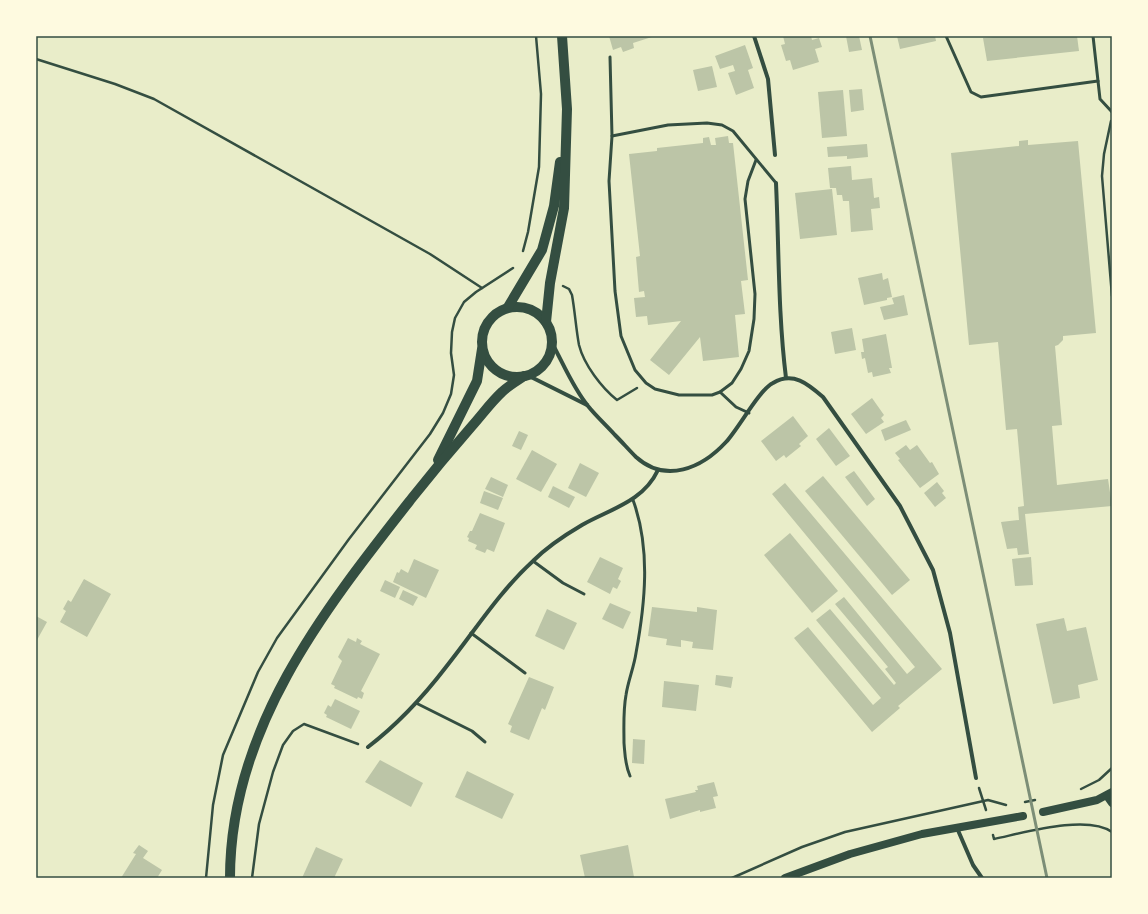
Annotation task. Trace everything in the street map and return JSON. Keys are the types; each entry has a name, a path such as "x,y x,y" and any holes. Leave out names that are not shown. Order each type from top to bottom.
{"main road":[{"path":"546,322 550,283 564,208 567,109 562,36"},
{"path":"508,308 542,250 554,206 567,109"},
{"path":"230,878 231,852 239,796 259,734 282,683 316,624 348,580 432,472 502,391 526,376 536,372 545,363 550,354 552,343 551,332 546,322 539,314 529,308 519,306 498,311 490,318 482,337 482,348 477,382 432,472"},
{"path":"482,348 485,358 491,366 500,373 512,377 526,376"},
{"path":"1043,812 1110,797"},
{"path":"785,878 850,854 922,834 957,828 988,818 1023,816"}],"street":[{"path":"754,36 768,78 774,154"},
{"path":"776,183 780,274 780,330 786,378"},
{"path":"552,343 588,405 637,458 658,470 672,472 683,471 707,460 726,442 749,413 763,390 773,383 786,378 798,379 808,384 823,397 900,506 933,570 950,633 976,778"},
{"path":"526,376 588,405"},
{"path":"368,747 395,726 446,667 471,633 513,582 533,561 558,541 582,525 633,500 653,480 658,470"},
{"path":"957,828 973,865 982,878"}],"lane":[{"path":"946,36 972,92 981,97 1098,81"},
{"path":"1093,36 1100,99 1112,112"},
{"path":"610,57 612,136 609,181 615,291 621,336 635,370 646,383 655,389 679,395 712,395 720,392 732,383 741,369 749,351 754,319 755,294 745,199 748,181 756,160"},
{"path":"612,136 668,125 707,123 722,125 734,132 776,183"},
{"path":"720,392 736,407 749,413"},
{"path":"630,776 625,759 623,719 626,694 640,632 645,588 643,543 639,516 633,500"},
{"path":"533,561 563,583 584,594"},
{"path":"471,633 525,673"},
{"path":"416,702 472,731 485,742"}],"path":[{"path":"520,256 528,232 539,167 541,94 536,36"},
{"path":"36,59 115,84 154,99 430,254 483,288"},
{"path":"1112,117 1104,154 1102,176 1112,296"},
{"path":"206,878 213,804 223,755 258,672 277,638 437,424 451,394 454,375 451,353 452,332 455,318 464,302 515,267"},
{"path":"561,285 569,289 572,295 580,346 590,368 608,393 617,400 646,383"},
{"path":"252,878 259,824 273,772 283,745 293,730 304,724 368,747"},
{"path":"1074,791 1099,780 1112,768"},
{"path":"976,778 988,818"},
{"path":"732,878 802,847 845,832 928,812 984,801 992,800 1010,805"},
{"path":"1024,802 1039,800"},
{"path":"993,835 994,839 1045,829 1081,825 1105,827 1112,832"}],"building":[{"path":"609,36 655,36 633,43 634,48 623,52 621,47 613,50"},
{"path":"783,36 811,36 812,40 819,38 822,47 815,49 819,62 793,70 790,60 786,61 781,45 785,44"},
{"path":"846,36 859,36 862,50 849,52"},
{"path":"897,36 935,36 936,41 900,49"},
{"path":"1004,36 1077,36 1079,51 987,61 983,38"},
{"path":"745,45 753,68 748,70 754,88 736,95 728,73 735,71 733,65 720,69 715,56"},
{"path":"712,66 717,87 698,91 693,70"},
{"path":"862,89 864,110 851,112 849,90"},
{"path":"843,90 847,136 822,138 818,92"},
{"path":"728,136 729,143 733,143 748,280 741,281 745,314 735,315 739,357 703,361 700,337 669,375 650,360 681,321 648,325 647,316 636,317 634,298 645,297 644,291 639,292 636,257 640,256 629,154 657,151 657,148 703,143 703,138 709,137 711,145 716,145 715,138"},
{"path":"1028,140 1028,145 1078,141 1096,333 1063,336 1063,340 1055,346 1062,425 1052,426 1057,485 1108,479 1112,506 1025,514 1029,554 1018,555 1017,548 1007,549 1001,522 1019,520 1018,507 1024,506 1017,429 1006,430 998,342 969,345 951,153 1019,146 1019,141"},
{"path":"867,144 868,157 847,159 847,156 828,157 827,147"},
{"path":"851,166 852,180 872,178 874,198 879,197 880,208 871,209 873,230 851,232 849,201 843,201 842,195 837,195 836,188 830,188 828,168"},
{"path":"832,189 837,235 800,239 795,193"},
{"path":"882,273 883,280 888,278 892,297 887,298 887,300 864,305 858,278"},
{"path":"904,295 908,315 884,320 880,307 894,304 892,298"},
{"path":"852,328 856,350 835,354 831,332"},
{"path":"886,334 892,368 889,368 891,373 873,377 872,372 868,373 865,358 862,359 861,352 864,352 862,339"},
{"path":"872,398 884,415 881,418 884,422 866,434 851,414"},
{"path":"793,416 808,436 799,444 801,446 786,458 784,455 776,461 761,441"},
{"path":"906,420 911,430 885,441 881,430"},
{"path":"829,428 850,456 836,466 816,439"},
{"path":"519,431 528,435 521,450 512,446"},
{"path":"906,445 910,450 917,445 930,463 932,462 939,474 920,488 898,460 900,459 895,453"},
{"path":"532,450 557,464 541,492 516,479"},
{"path":"580,463 599,473 586,497 568,488"},
{"path":"854,471 875,499 867,506 845,477"},
{"path":"823,476 910,580 892,595 805,491"},
{"path":"491,477 508,485 503,497 485,489"},
{"path":"937,482 944,491 942,493 946,498 935,507 924,493"},
{"path":"785,483 942,669 898,706 900,708 872,732 794,638 808,627 873,705 881,698 816,620 830,609 894,685 896,683 885,669 888,667 835,604 844,597 907,674 915,667 772,494"},
{"path":"553,486 575,497 569,508 548,497"},
{"path":"484,491 503,498 498,510 480,503"},
{"path":"480,513 505,523 494,552 487,549 485,553 475,549 477,545 468,541 469,538 467,537 470,531 472,531"},
{"path":"790,533 838,591 812,613 764,555"},
{"path":"600,557 623,568 618,579 621,581 617,589 613,587 610,594 587,582"},
{"path":"1031,557 1033,585 1015,586 1012,559"},
{"path":"414,559 439,570 426,598 393,582 397,572 399,573 401,569 408,573"},
{"path":"84,579 111,594 87,637 60,622 66,611 63,609 68,600 71,602"},
{"path":"385,580 400,587 395,598 380,591"},
{"path":"403,590 418,597 413,606 399,599"},
{"path":"610,603 631,612 623,629 602,619"},
{"path":"652,607 697,612 697,607 717,610 713,650 692,648 693,642 681,640 681,647 666,645 667,639 648,636"},
{"path":"547,609 577,623 564,650 535,636"},
{"path":"36,616 47,622 37,640 36,639"},
{"path":"1064,618 1067,631 1086,627 1098,680 1078,685 1080,698 1053,704 1036,624"},
{"path":"348,638 356,642 357,638 362,641 360,644 380,654 361,691 364,693 362,699 358,697 357,699 334,688 335,686 331,684 342,661 338,657"},
{"path":"716,675 733,677 731,688 715,685"},
{"path":"529,677 554,687 545,710 542,708 529,740 510,732 512,726 508,724"},
{"path":"664,681 699,685 696,711 662,707"},
{"path":"335,699 360,711 351,729 326,717 327,715 324,713 328,705 331,707"},
{"path":"633,739 645,740 644,764 632,763"},
{"path":"380,760 423,783 411,807 365,782"},
{"path":"467,771 514,794 502,819 455,797"},
{"path":"714,782 718,796 713,797 716,808 700,812 700,810 670,819 665,799 696,792 695,790 698,790 697,786"},
{"path":"139,845 148,851 143,858 162,870 157,878 121,878 136,854 133,853"},
{"path":"628,845 634,877 585,878 580,855"},
{"path":"316,847 343,859 334,878 302,878"}],"railway":[{"path":"870,36 1047,878"}]}
